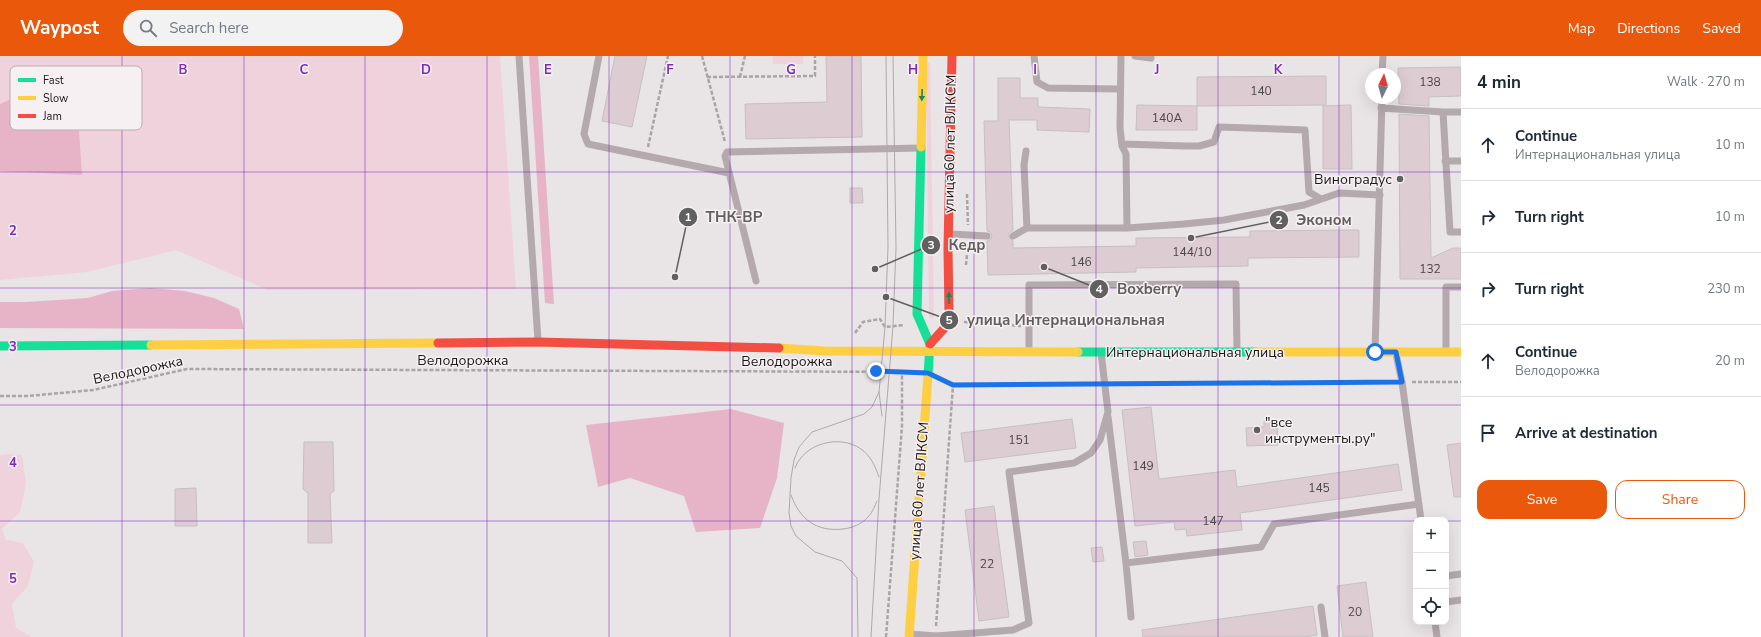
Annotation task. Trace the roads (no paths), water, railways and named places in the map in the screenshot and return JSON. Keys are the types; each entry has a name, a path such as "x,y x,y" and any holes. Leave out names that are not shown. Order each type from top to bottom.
{"main road":[{"name":"улица 60 лет ВЛКСМ","path":"909,635 930,348 917,314 923,56"},
{"name":"улица 60 лет ВЛКСМ","path":"930,348 948,324 948,234 952,56"},
{"name":"Интернациональная улица","path":"0,346 538,342 795,348 825,351 930,348 1029,352 1461,352"}],"lane":[{"path":"519,56 538,342"},
{"path":"599,56 584,134 585,140 588,144 729,173"},
{"path":"1034,56 1037,82 1048,88 1120,89"},
{"path":"1121,56 1120,128 1122,144 1126,154 1127,228"},
{"path":"1135,56 1151,58"},
{"path":"1382,68 1383,56"},
{"path":"1375,352 1382,104"},
{"path":"1382,108 1461,112"},
{"path":"1443,112 1450,232 1461,232"},
{"path":"1122,144 1199,146 1214,142 1219,127 1305,130 1310,192 1321,199"},
{"path":"756,281 725,156 727,152 894,147 921,148"},
{"path":"1026,151 1024,165 1026,228"},
{"path":"1445,161 1461,161"},
{"path":"1013,236 1026,228 1127,228 1224,220 1304,205 1339,193 1380,194"},
{"path":"948,234 987,236"},
{"path":"1029,352 1029,285 1236,284 1237,353"},
{"path":"1446,352 1446,287 1461,287"},
{"path":"1101,352 1131,618"},
{"path":"1396,352 1402,382 1421,517"},
{"path":"909,635 936,636 1013,630 1029,623 1009,472 1074,463 1091,453 1100,440 1108,412"},
{"path":"1126,563 1261,547 1274,524 1419,504"},
{"path":"1449,576 1461,574"},
{"path":"1449,602 1461,600"},
{"path":"1321,607 1325,637"},
{"path":"1435,625 1437,637"}],"tram line":[{"path":"882,416 879,392 885,327 888,247 886,56"},
{"path":"871,637 879,499 893,326 896,248 893,56"},
{"path":"858,637 857,578 842,561 815,552 796,536 791,526 789,513 791,478 794,460 799,447 812,432 864,414 872,407 879,392"},
{"path":"795,468 806,452 814,447 833,442 843,442 853,444 861,449 872,462 879,477"},
{"path":"791,495 799,511 805,518 817,526 834,529 850,528 863,522 871,514 877,501"}],"place":[{"name":"Виноградус","path":"1400,179"},
{"name":"Эконом","path":"1191,238"},
{"name":"Boxberry","path":"1044,267"},
{"name":"Кедр","path":"875,269"},
{"name":"ТНК-ВР","path":"675,277"},
{"name":"улица Интернациональная","path":"886,297"},
{"name":"\"все инструменты.ру\"","path":"1257,430"}]}
